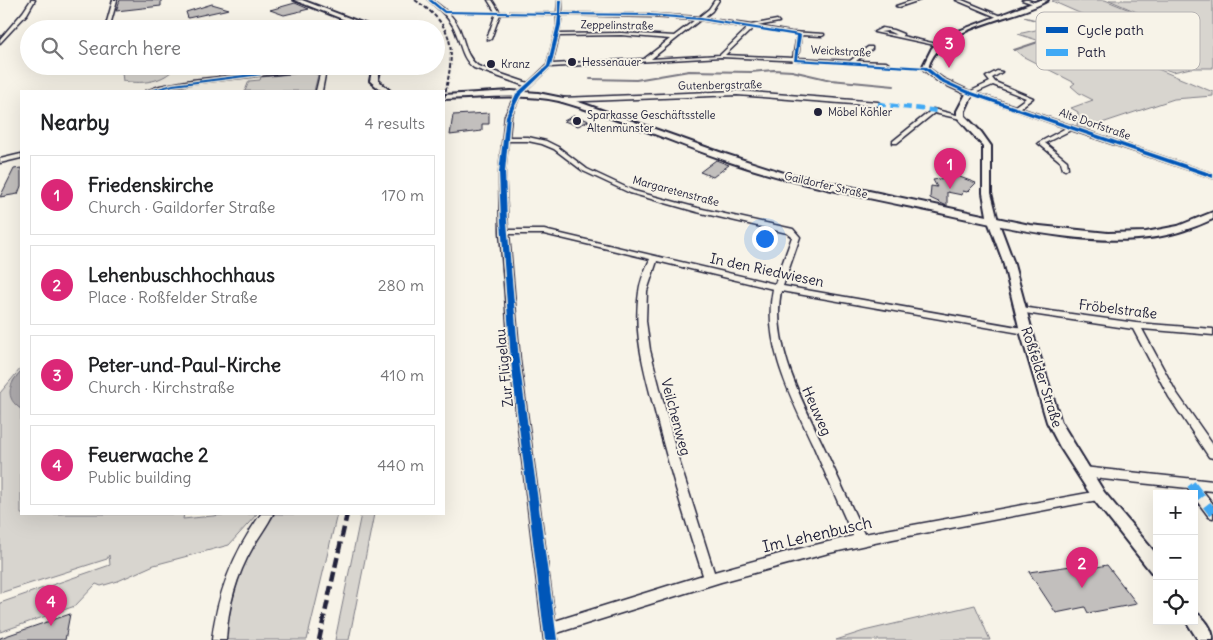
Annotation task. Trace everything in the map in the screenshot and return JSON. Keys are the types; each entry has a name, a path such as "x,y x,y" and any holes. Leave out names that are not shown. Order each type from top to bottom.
{"main road":[{"path":"297,0 351,20"},
{"path":"374,75 374,81 385,90"},
{"name":"Gaildorfer Straße","path":"445,97 518,94 562,100 721,156 779,174 867,195 993,221 1053,231 1116,236 1152,234 1181,228 1213,215"}],"street":[{"path":"0,42 25,13 33,0"},
{"path":"109,20 115,0"},
{"path":"430,0 439,6 457,28 464,53 470,64 528,85"},
{"path":"490,0 498,12"},
{"path":"518,94 549,66 557,35 560,0"},
{"path":"646,60 701,19 711,10 717,0"},
{"path":"898,6 918,0"},
{"path":"958,0 1001,17"},
{"path":"1024,0 1037,4"},
{"path":"1016,108 1030,98 993,84 970,93 948,85 932,75 925,68 926,64 939,45 950,36 967,28 1046,0"},
{"path":"498,12 650,15 701,19 799,35 822,35"},
{"path":"488,38 498,12"},
{"path":"721,56 753,26 777,21"},
{"name":"Zeppelinstraße","path":"557,35 621,34 676,38"},
{"path":"795,60 799,35"},
{"path":"901,35 939,45"},
{"name":"Weickstraße","path":"852,62 870,48"},
{"name":"Weickstraße","path":"549,66 721,56 886,64"},
{"path":"993,84 990,76 999,72"},
{"path":"153,90 173,85 250,75"},
{"path":"319,90 322,75"},
{"name":"Gutenbergstraße","path":"562,100 737,93 878,104"},
{"path":"895,142 933,111 961,117 961,111 970,93"},
{"name":"Alte Dorfstraße","path":"970,93 1213,176"},
{"name":"Zur Flügelau","path":"518,94 508,116 505,139 502,172 504,232 515,361 550,635"},
{"name":"Roßfelder Straße","path":"961,117 987,146 988,193 993,221 1008,261 1026,331 1054,422 1099,496 1153,562"},
{"path":"1065,168 1064,160 1041,143 1070,128"},
{"name":"Margaretenstraße","path":"505,139 535,140 550,144 584,170 632,192 793,233 796,237 778,287"},
{"path":"0,162 20,156"},
{"name":"In den Riedwiesen","path":"504,232 544,232 778,287 1026,331"},
{"name":"Veilchenweg","path":"654,259 647,274 643,291 642,310 646,354 668,442 710,579"},
{"name":"Heuweg","path":"778,287 776,326 783,364 802,412 861,540"},
{"name":"Fröbelstraße","path":"1021,310 1136,326 1213,332"},
{"path":"1136,326 1172,394 1213,454"},
{"path":"1083,472 1213,486"},
{"path":"1191,484 1213,513"},
{"name":"Im Lehenbusch","path":"550,635 710,579 762,563 861,540 1099,496"},
{"path":"218,640 223,606 231,577 242,552 266,515"},
{"path":"1198,625 1208,640"}],"shaded area":[{"path":"1105,0 1134,12 1077,12 1052,1"},
{"path":"1109,0 1213,0 1213,68 1200,68 1200,12 1137,12"},
{"path":"1036,30 1036,40 1018,34"},
{"path":"1036,42 1036,63 1022,56 1015,50"},
{"path":"1049,70 1160,70 1213,92 1213,96 1174,99 1099,124 1088,131 1077,127 1078,112 1071,108 1093,100 1079,93 1071,86 1075,83"},
{"path":"122,75 166,75 150,82 123,81"},
{"path":"218,75 241,75 223,77"},
{"path":"318,75 314,90 245,90 249,81 260,80 261,77"},
{"path":"20,369 20,372 13,381 17,406 20,408 20,515 184,515 183,519 222,515 256,515 229,545 154,565 118,581 101,586 96,584 75,606 0,632 0,603 110,565 109,555 107,559 0,593 0,393"},
{"path":"20,372 20,408 10,396 11,386"},
{"path":"274,515 337,515 307,640 225,640 229,614 241,572 257,535"},
{"path":"361,515 374,515 349,640 335,640"},
{"path":"975,605 990,640 836,640 864,631"}],"building":[{"path":"120,0 161,0 161,6 116,11"},
{"path":"295,3 309,9 284,15 270,10"},
{"path":"212,4 229,9 188,18 186,12"},
{"path":"489,113 489,124 482,124 482,131 450,135 453,115"},
{"name":"Sparkasse Geschäftsstelle Altenmünster","path":"575,115 589,121 578,126 564,121"},
{"path":"716,160 729,165 713,177 700,172"},
{"path":"20,168 20,189 18,194 0,197 14,169"},
{"path":"957,176 976,183 967,192 963,191 962,195 947,192 947,206 930,198 931,186 937,187 933,180"},
{"path":"1078,565 1082,570 1107,565 1137,604 1088,613 1085,607 1056,613 1029,572"},
{"path":"70,614 65,640 0,640 0,638"}],"waterway":[{"path":"1014,50 1036,43"},
{"path":"590,79 636,80 689,71 751,72 774,70 792,71 831,80 894,86"}],"railway":[{"path":"415,0 439,20"},
{"path":"445,30 450,43 451,55 445,94"},
{"path":"319,640 347,515"}],"marked path":[{"path":"878,104 938,111"},
{"path":"1191,484 1213,513"}],"cycle path":[{"path":"430,0 444,12 650,15 701,19 799,35 795,60 925,68 941,80 970,93 1213,176"},
{"path":"551,640 515,361 502,172 508,116 518,95 549,66 559,25 560,0"},
{"path":"153,90 173,85 251,75"}],"place":[{"name":"Hessenauer","path":"572,62"},
{"name":"Kranz","path":"491,64"},
{"name":"Peter-und-Paul-Kirche","path":"949,68"},
{"name":"Möbel Köhler","path":"818,112"},
{"name":"Sparkasse Geschäftsstelle Altenmünster","path":"577,121"},
{"name":"Friedenskirche","path":"950,189"},
{"name":"Lehenbuschhochhaus","path":"1082,588"},
{"name":"Feuerwache 2","path":"51,626"}]}
